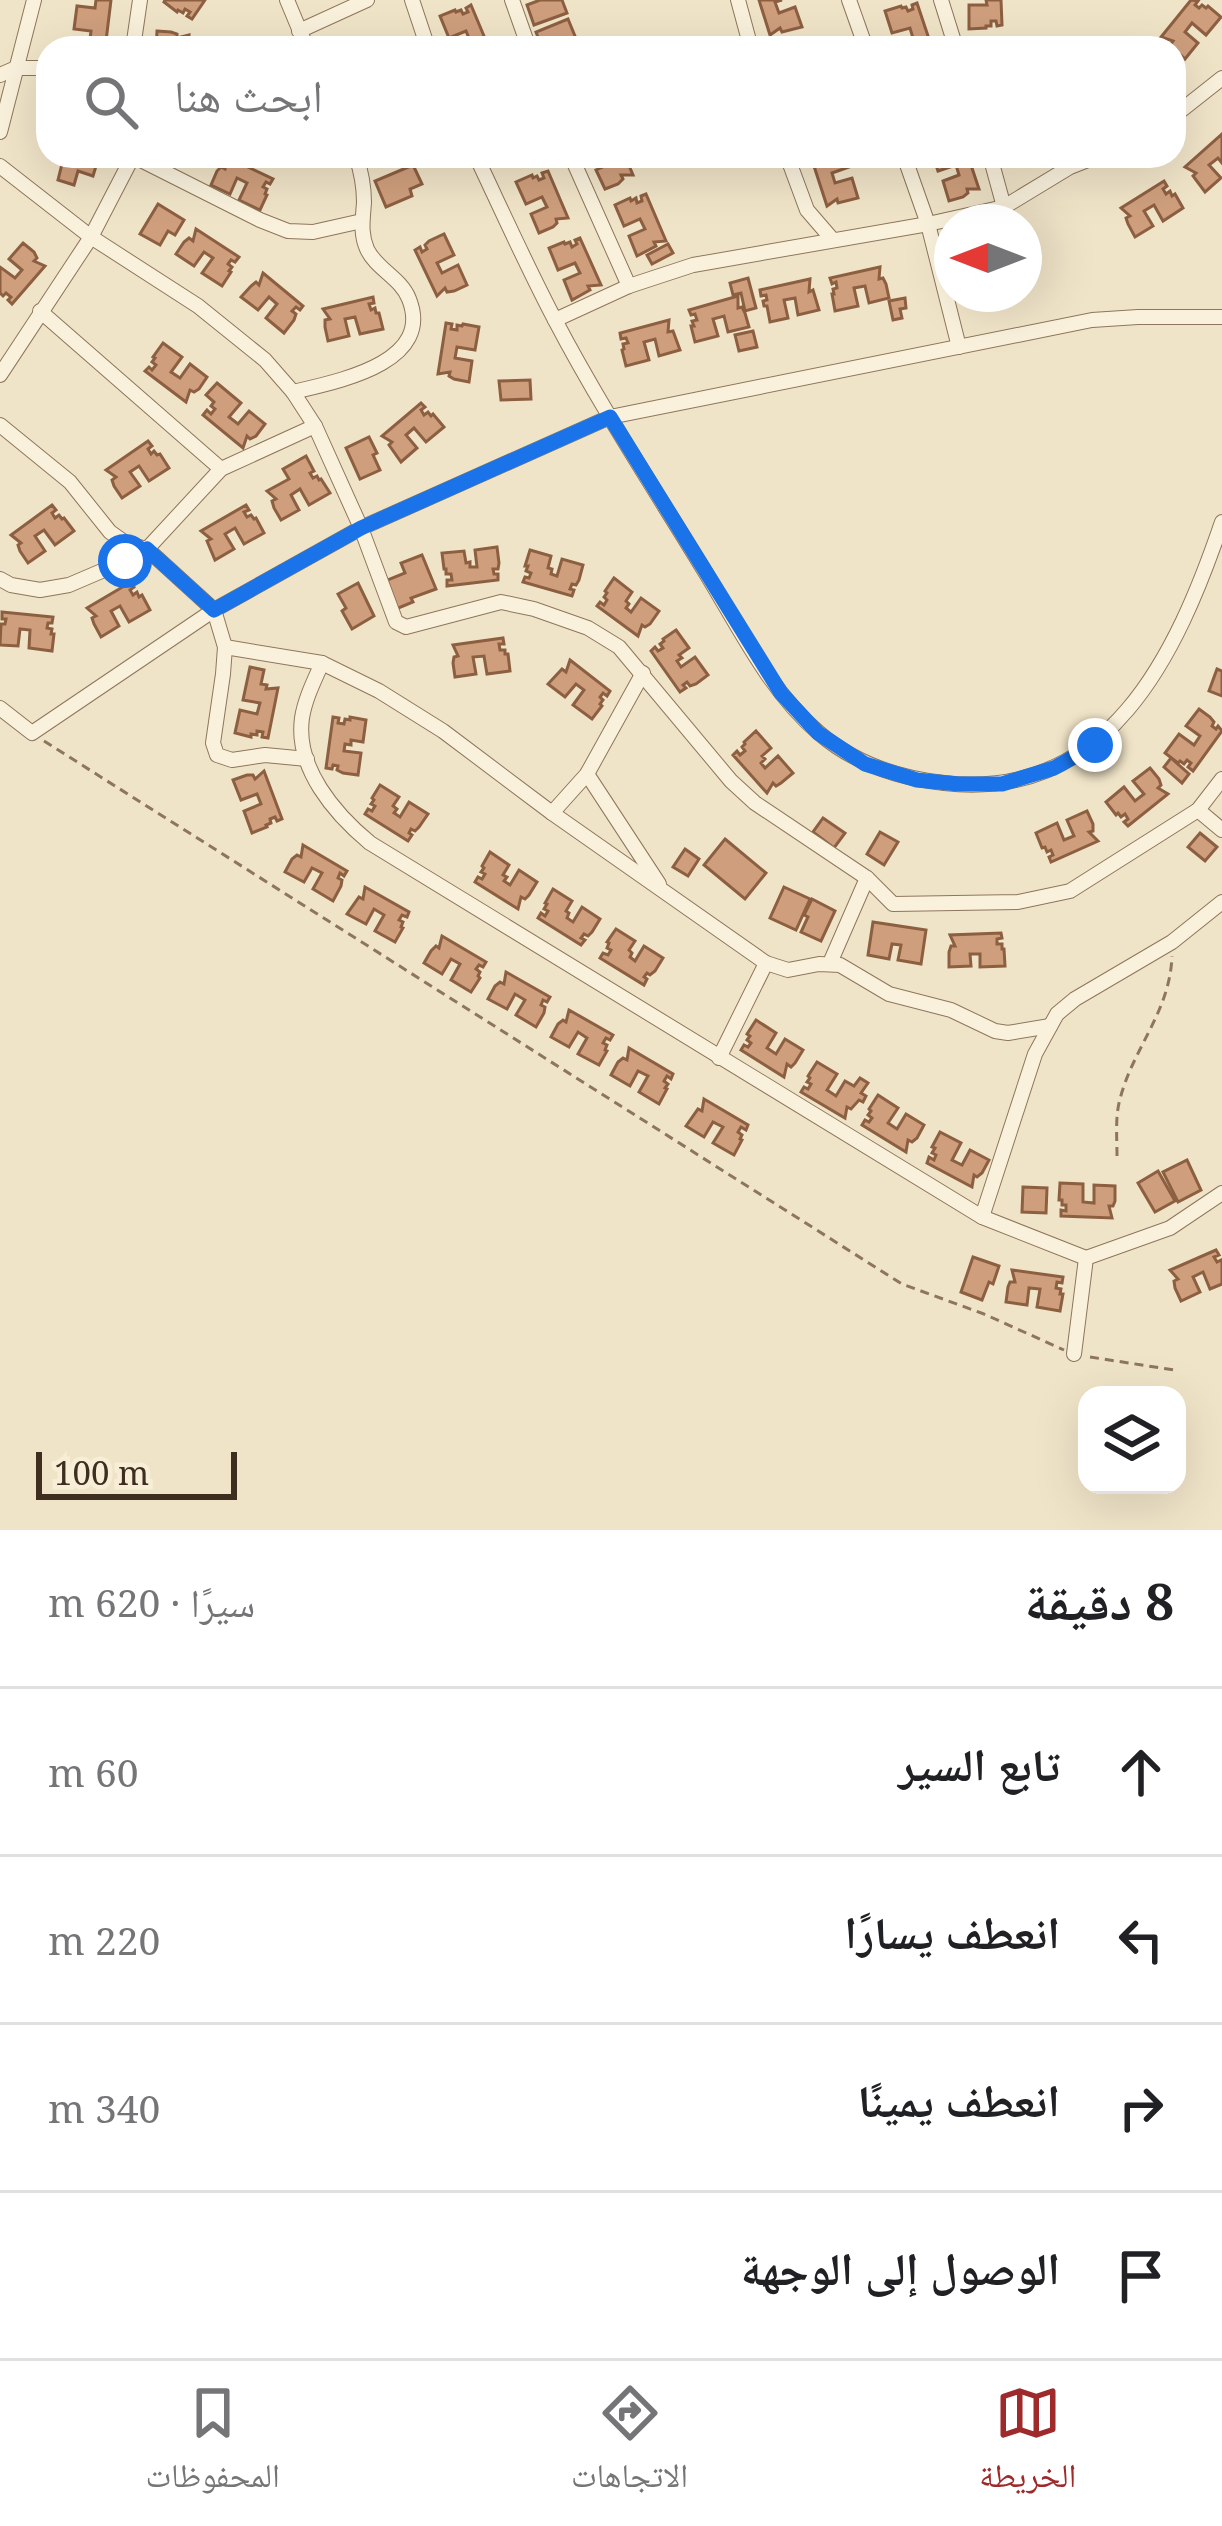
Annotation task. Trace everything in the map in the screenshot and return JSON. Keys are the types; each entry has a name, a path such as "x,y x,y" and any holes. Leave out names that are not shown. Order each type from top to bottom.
{"street":[{"path":"0,132 34,0"},
{"path":"135,36 140,0"},
{"path":"287,0 301,36"},
{"path":"299,31 367,0"},
{"path":"412,0 424,36"},
{"path":"512,0 526,36"},
{"path":"738,0 748,36"},
{"path":"849,0 862,36"},
{"path":"941,0 952,36"},
{"path":"0,75 16,68 36,68"},
{"path":"1186,106 1222,78"},
{"path":"0,166 91,237 198,306 265,360 315,426 400,626 500,602 588,628 619,646 731,781 755,803 867,878 893,904 1018,902 1070,891 1198,810 1222,779"},
{"path":"0,375 91,237 127,168"},
{"path":"158,168 287,231 313,232 362,220"},
{"path":"292,392 375,368 397,353 406,339 412,314 409,300 365,246 359,168"},
{"path":"482,168 555,320 610,417 781,693 818,733 865,764 917,780 1002,784 1054,768 1095,745 1132,704 1173,645 1222,523"},
{"path":"576,168 629,286"},
{"path":"791,168 807,210 832,239"},
{"path":"908,168 928,224 958,346"},
{"path":"993,168 1003,204"},
{"path":"1009,204 1068,168"},
{"path":"555,320 629,286 693,265 934,223"},
{"path":"40,311 221,470"},
{"path":"0,708 32,733 214,610 361,528 610,417 1092,320 1222,317"},
{"path":"0,425 70,482 110,532 127,544 147,549 214,610 224,646 212,743 218,755 232,760 266,755 307,759"},
{"path":"0,579 40,590 69,585 147,549 221,470 315,426"},
{"path":"224,646 322,663 379,691 443,731 766,963 788,970 830,963 850,969 889,994 951,1010 995,1031 1050,1026"},
{"path":"322,663 302,717 307,759 336,812 370,843 982,1217 1086,1258 1170,1228 1222,1193"},
{"path":"552,813 587,774 643,673"},
{"path":"587,774 665,893"},
{"path":"1198,810 1222,830"},
{"path":"830,963 867,878"},
{"path":"982,1217 1035,1054 1057,1014 1172,943 1222,902"},
{"path":"718,1058 766,963"},
{"path":"1074,1354 1086,1258"}],"path":[{"path":"32,733 902,1284 1074,1354 1174,1370"},
{"path":"1117,1156 1120,1096 1169,983 1172,943"}],"building":[{"path":"96,0 111,0 107,36 74,29 77,6 95,8"},
{"path":"165,0 205,0 192,19 187,16 190,12 177,12"},
{"path":"562,0 567,13 534,25 527,5"},
{"path":"759,0 782,0 775,2 779,13 795,7 802,27 782,32 780,28 770,35"},
{"path":"986,0 1001,0 1002,25 991,21 986,28 969,29 969,5 987,5"},
{"path":"1191,0 1221,17 1206,35 1192,23 1185,32 1198,43 1186,58 1186,36 1162,36"},
{"path":"917,3 928,36 912,36 910,28 892,33 885,11 901,6 908,11"},
{"path":"471,5 484,36 468,36 466,31 448,36 440,16 455,10 463,14"},
{"path":"568,19 575,36 538,36 536,32"},
{"path":"1222,134 1222,163 1218,158 1209,165 1221,178 1205,192 1193,176 1196,173 1186,166"},
{"path":"61,168 95,168 93,176 78,171 74,185 58,180"},
{"path":"250,168 273,179 263,187 267,195 260,210 239,200 247,183 237,178 230,194 211,185 217,171"},
{"path":"414,168 422,184 410,189 412,196 386,207 375,181"},
{"path":"630,168 633,175 621,175 618,184 605,189 596,170"},
{"path":"815,168 846,168 832,173 835,183 852,178 858,198 838,203 837,199 827,206"},
{"path":"957,168 972,168 979,189 967,189 963,197 949,201 943,181 959,175"},
{"path":"548,171 568,218 556,219 553,227 539,233 531,214 547,207 542,197 526,204 516,182 532,175 539,180"},
{"path":"1164,181 1166,194 1175,194 1183,208 1163,221 1154,205 1144,211 1153,226 1135,237 1126,218 1130,216 1121,208"},
{"path":"646,194 666,241 654,242 656,246 637,256 629,236 645,229 640,219 624,226 615,205 630,198 637,203"},
{"path":"158,204 184,220 175,235 168,231 160,245 140,234"},
{"path":"196,229 239,257 228,264 231,272 222,286 202,273 213,258 204,252 194,266 176,254 189,238 193,241"},
{"path":"444,234 454,255 437,263 442,273 458,265 467,285 447,292 445,288 437,296 415,250 420,247 422,252 429,241"},
{"path":"580,238 601,285 588,286 590,290 572,300 564,280 580,273 575,263 558,270 549,248 564,242 572,247"},
{"path":"23,243 34,252 34,261 45,266 12,304 11,297 0,293 0,267 15,278 22,270 9,259"},
{"path":"668,244 673,253 652,264 647,255"},
{"path":"880,267 879,279 883,278 889,298 869,303 865,286 854,288 858,306 835,311 832,294 837,288 830,278"},
{"path":"263,273 303,306 292,311 294,320 284,333 266,318 277,304 269,297 258,310 241,297 256,282 259,285"},
{"path":"748,278 756,308 745,311 741,293 733,295 730,283"},
{"path":"810,279 809,292 813,290 819,310 798,315 795,298 784,300 788,318 770,322 763,301 766,295 761,296 760,290"},
{"path":"738,296 738,308 742,307 749,327 728,332 724,316 713,319 718,336 695,342 691,326 697,320 689,310"},
{"path":"373,297 374,303 369,304 379,313 383,329 360,334 355,317 345,319 349,336 328,341 325,320 330,319 323,309"},
{"path":"905,298 902,318 893,320 889,301"},
{"path":"669,320 668,332 673,331 680,350 659,356 655,339 644,342 649,360 626,366 622,350 628,343 620,333"},
{"path":"446,323 457,330 463,324 479,327 475,350 457,347 455,358 472,361 469,382 454,379 450,372 438,374"},
{"path":"753,331 757,347 739,351 735,335"},
{"path":"163,343 182,357 171,372 180,378 190,364 207,377 199,389 190,390 186,402 145,371 156,365 153,357"},
{"path":"530,380 531,399 501,400 499,381"},
{"path":"217,383 241,403 229,417 238,424 249,411 265,424 256,436 247,436 243,448 203,415 215,409 206,395"},
{"path":"421,403 424,415 433,414 444,427 426,442 414,428 406,435 417,448 401,462 389,445 392,442 382,436"},
{"path":"369,437 380,470 360,479 346,448"},
{"path":"148,441 151,454 160,454 169,468 149,481 139,466 130,472 140,486 122,498 112,480 116,477 106,470"},
{"path":"306,456 313,478 321,479 330,493 309,505 300,489 291,495 299,510 281,520 272,501 276,499 267,491 289,479 283,469"},
{"path":"52,505 55,518 64,518 74,531 55,545 44,530 35,536 45,551 28,563 21,543 11,535"},
{"path":"246,505 247,517 256,518 264,533 244,544 235,528 225,534 234,549 215,560 207,541 211,539 201,531"},
{"path":"497,547 498,569 493,569 498,580 447,586 447,580 452,580 444,569 442,553 464,551 466,563 477,567 475,550"},
{"path":"530,550 551,556 548,568 557,576 562,559 583,565 579,580 570,589 572,596 523,582 531,573 525,566"},
{"path":"422,555 436,589 396,609 385,581 405,573 401,563"},
{"path":"614,578 632,592 626,601 631,612 641,598 659,611 650,624 642,625 638,636 597,606 604,605 605,591"},
{"path":"131,582 133,595 142,595 150,610 129,622 120,606 111,611 119,626 101,637 92,618 96,616 87,608"},
{"path":"358,583 374,616 352,629 338,594"},
{"path":"2,612 53,617 47,628 54,634 52,651 29,648 30,630 20,629 18,646 0,645 1,624 6,619"},
{"path":"676,630 689,648 679,655 681,667 695,657 708,675 690,686 687,682 680,692 651,651 663,648 663,639"},
{"path":"503,638 500,650 508,654 510,671 487,674 484,656 473,657 476,674 455,677 453,663 458,656 453,645"},
{"path":"570,660 610,691 600,697 602,706 592,719 573,705 584,690 576,684 565,697 548,684 562,669 566,672"},
{"path":"250,667 264,670 261,684 266,689 278,688 268,738 257,731 251,737 235,733 240,710 257,714 260,703 243,700"},
{"path":"1217,669 1222,671 1222,696 1209,691"},
{"path":"1199,709 1222,731 1193,771 1187,760 1178,763 1165,753 1179,734 1194,745 1200,736 1186,726"},
{"path":"333,717 344,724 350,717 366,720 363,742 345,744 344,751 361,753 358,775 343,773 338,766 326,768"},
{"path":"756,731 771,748 762,756 765,768 778,756 793,773 776,786 773,783 767,793 733,755 745,751 744,742"},
{"path":"1171,758 1189,774 1182,783 1164,767"},
{"path":"1150,768 1159,779 1158,788 1168,794 1128,826 1125,814 1116,815 1106,802 1124,787 1135,801 1144,794 1133,781"},
{"path":"264,771 282,819 270,819 267,827 252,833 244,811 261,804 257,794 241,800 233,780 247,775 255,779"},
{"path":"380,785 399,797 393,806 400,817 409,802 428,814 415,831 411,829 408,841 365,814 375,806 372,798"},
{"path":"1087,811 1093,824 1089,832 1098,841 1051,862 1051,850 1042,848 1036,833 1057,823 1064,840 1074,836 1067,820"},
{"path":"823,818 845,833 834,848 813,832"},
{"path":"880,832 898,842 884,865 867,854"},
{"path":"1200,833 1217,847 1205,861 1188,847"},
{"path":"725,839 766,873 745,899 704,865"},
{"path":"303,845 347,871 344,876 340,873 341,886 333,901 313,889 322,873 312,868 304,882 285,872 292,859 301,857"},
{"path":"685,849 699,859 688,876 673,867"},
{"path":"490,852 509,865 503,875 510,885 519,870 537,882 525,899 521,897 518,909 475,882 485,874 482,866"},
{"path":"365,887 409,912 399,920 403,928 395,942 375,931 384,915 374,909 366,924 347,914 359,897 363,899"},
{"path":"784,887 810,899 796,930 770,918"},
{"path":"553,889 572,901 566,911 573,922 582,907 600,919 581,938 585,940 581,945 538,918 548,911 545,903"},
{"path":"812,899 835,911 821,941 801,932"},
{"path":"873,922 926,930 921,964 898,960 901,945 892,944 889,959 868,955"},
{"path":"616,929 635,941 629,950 635,961 644,946 663,958 644,977 644,985 600,958 611,950 607,942"},
{"path":"1001,933 997,944 1004,949 1005,966 980,967 980,954 970,954 971,966 949,967 949,952 955,946 950,935"},
{"path":"442,936 486,962 476,969 480,978 471,992 451,980 460,964 451,959 442,974 424,963 439,948"},
{"path":"506,972 550,997 543,1000 544,1013 536,1027 516,1015 525,1000 515,994 507,1009 488,999 495,986 504,984"},
{"path":"569,1010 613,1035 603,1043 607,1051 599,1065 578,1054 587,1038 578,1032 569,1047 551,1037 558,1024 566,1022"},
{"path":"756,1020 776,1033 767,1048 776,1054 785,1039 803,1050 791,1067 787,1064 784,1077 741,1050 751,1043 747,1034"},
{"path":"629,1048 673,1074 664,1081 667,1089 659,1104 639,1092 648,1076 638,1071 630,1086 611,1075 618,1062 627,1060"},
{"path":"817,1062 837,1074 827,1090 836,1096 845,1081 854,1086 860,1078 868,1083 861,1093 866,1096 863,1102 847,1107 845,1118 801,1092 811,1084 808,1076"},
{"path":"878,1095 898,1108 888,1123 897,1129 906,1114 924,1125 917,1138 908,1140 906,1152 862,1125 872,1118 869,1109"},
{"path":"704,1099 748,1125 738,1132 742,1140 734,1155 713,1143 723,1127 713,1122 704,1137 686,1126 698,1109 702,1111"},
{"path":"940,1132 961,1143 952,1160 962,1165 970,1150 989,1160 982,1173 974,1175 972,1187 927,1163 929,1157 934,1160 932,1147"},
{"path":"1187,1160 1201,1190 1178,1202 1163,1172"},
{"path":"1158,1171 1175,1201 1155,1212 1138,1183"},
{"path":"1060,1183 1083,1184 1083,1202 1094,1203 1094,1185 1115,1186 1115,1201 1109,1206 1112,1218 1061,1216 1066,1205 1059,1200"},
{"path":"1023,1187 1047,1188 1046,1213 1022,1212"},
{"path":"1216,1250 1219,1255 1214,1257 1222,1263 1222,1284 1210,1289 1203,1272 1193,1277 1200,1292 1181,1301 1174,1281 1178,1279 1170,1270"},
{"path":"973,1257 999,1266 982,1300 961,1292"},
{"path":"1012,1270 1063,1277 1056,1288 1063,1294 1060,1311 1037,1307 1040,1289 1029,1288 1027,1305 1006,1302 1010,1282 1015,1282"}],"route":[{"path":"125,561 147,549 214,610 361,528 610,417 781,693 818,733 865,764 917,780 958,784 1002,784 1054,768 1095,745"}]}
